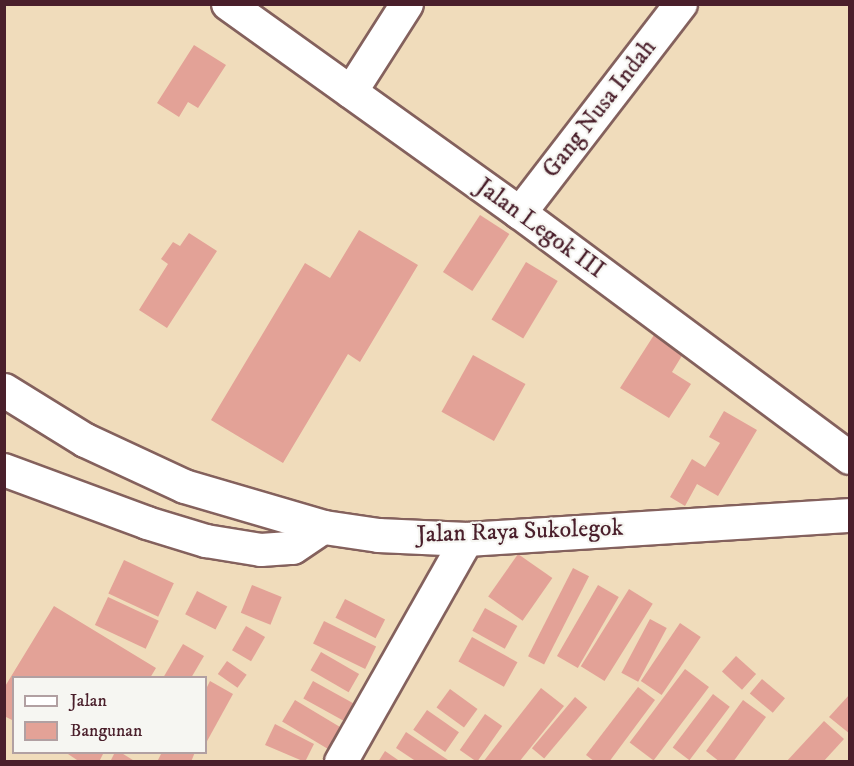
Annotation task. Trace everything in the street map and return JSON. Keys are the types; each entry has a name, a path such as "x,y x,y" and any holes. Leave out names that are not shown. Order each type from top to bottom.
{"street":[{"name":"Jalan Legok III","path":"228,4 520,213 849,458"},
{"path":"351,92 407,4"},
{"name":"Gang Nusa Indah","path":"520,213 681,4"},
{"name":"Jalan Raya Sukolegok","path":"4,390 85,440 184,486 324,527 378,535 467,539 849,515"},
{"path":"4,470 147,524 217,542 261,550 293,548 324,527"},
{"path":"341,762 467,539"}],"building":[{"path":"194,45 226,65 198,108 188,102 179,117 157,103"},
{"path":"480,215 509,234 472,291 443,272"},
{"path":"359,230 418,265 360,362 348,354 283,463 211,420 305,263 330,278"},
{"path":"189,233 217,251 167,328 139,310 168,264 161,259 173,242 180,246"},
{"path":"526,262 558,281 523,338 491,319"},
{"path":"654,335 683,354 672,372 691,384 669,418 620,388"},
{"path":"473,355 525,384 494,441 441,412"},
{"path":"724,411 757,430 718,496 697,484 685,506 670,497 692,459 705,467 720,443 709,437"},
{"path":"518,554 552,578 523,621 488,597"},
{"path":"124,560 174,583 158,617 108,594"},
{"path":"573,568 589,576 544,664 528,656"},
{"path":"252,585 282,597 270,625 241,613"},
{"path":"598,585 619,597 578,668 557,656"},
{"path":"629,589 653,604 605,681 581,666"},
{"path":"197,591 227,606 215,630 185,614"},
{"path":"108,597 159,621 146,649 95,625"},
{"path":"345,599 385,619 376,638 335,618"},
{"path":"54,606 156,668 151,676 12,676 12,720 4,716 4,688"},
{"path":"485,608 517,626 505,649 472,631"},
{"path":"650,619 667,628 638,682 621,673"},
{"path":"324,621 376,646 365,669 313,643"},
{"path":"680,623 701,637 662,695 641,681"},
{"path":"246,626 265,637 251,661 232,650"},
{"path":"472,637 517,662 504,687 458,661"},
{"path":"183,644 204,656 192,676 164,676"},
{"path":"321,652 359,674 349,692 310,670"},
{"path":"736,656 756,674 742,690 722,672"},
{"path":"227,661 247,675 237,688 218,674"},
{"path":"685,669 709,687 654,761 630,742"},
{"path":"762,679 785,698 773,713 750,694"},
{"path":"210,681 233,694 207,741 207,687"},
{"path":"313,681 353,703 344,721 303,698"},
{"path":"638,687 655,700 609,762 595,762 586,755"},
{"path":"541,688 564,706 519,762 483,762"},
{"path":"450,689 478,709 464,728 436,708"},
{"path":"713,694 730,707 689,760 673,748"},
{"path":"850,694 850,734 829,717"},
{"path":"575,697 587,707 544,759 532,748"},
{"path":"295,700 341,728 328,749 282,721"},
{"path":"743,700 766,717 733,762 720,762 706,751"},
{"path":"427,710 459,732 445,752 413,730"},
{"path":"485,714 502,726 477,762 460,750"},
{"path":"824,721 844,739 823,762 786,762"},
{"path":"275,724 314,744 305,762 265,745"},
{"path":"406,732 451,762 417,762 396,748"},
{"path":"385,751 401,762 378,762"},
{"path":"68,754 103,754 99,762 80,762"},
{"path":"114,754 123,754 136,762 110,762"},
{"path":"161,754 194,754 191,762 157,762"}]}
